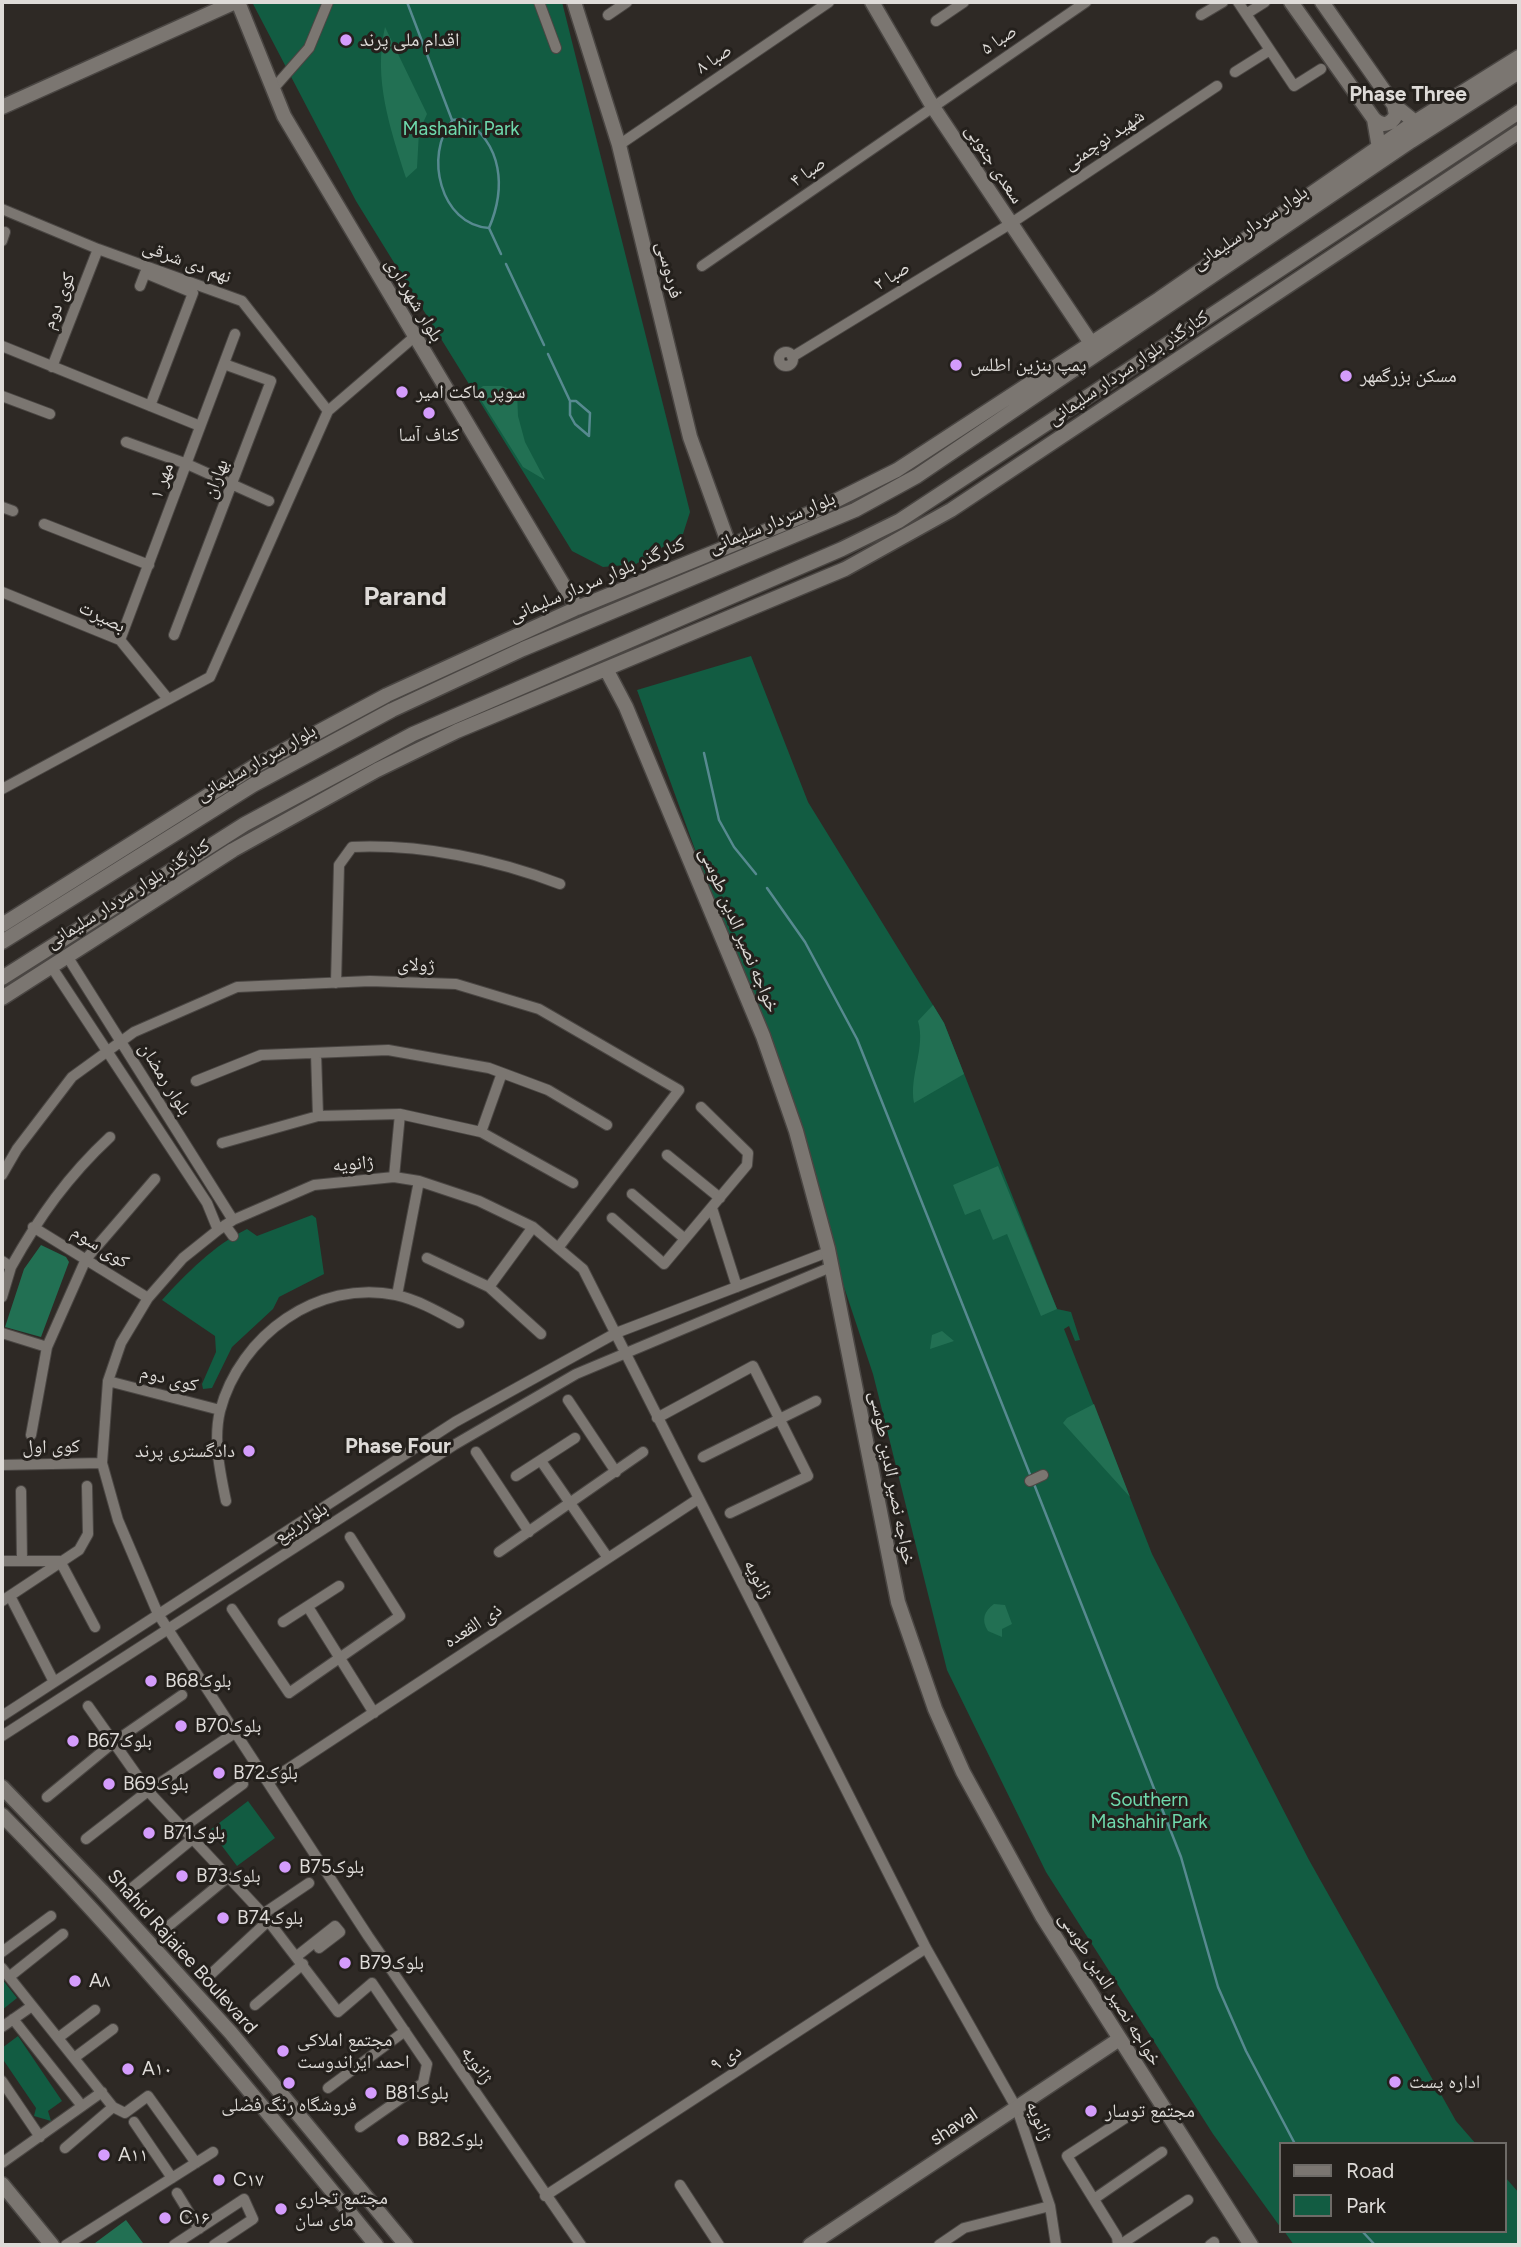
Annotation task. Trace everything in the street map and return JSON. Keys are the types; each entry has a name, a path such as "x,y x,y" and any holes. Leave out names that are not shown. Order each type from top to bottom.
{"street":[{"name":"بلوار شهرداری","path":"236,2 284,116 413,338 577,608"},
{"path":"2,107 236,2"},
{"path":"273,89 309,48 328,2"},
{"path":"539,2 556,48"},
{"name":"فردوسی","path":"574,2 619,145 690,437 729,545"},
{"path":"608,15 627,2"},
{"name":"صبا ۸","path":"619,145 829,2"},
{"name":"سعدی جنوبی","path":"872,2 933,107 1091,343"},
{"path":"936,21 964,2"},
{"name":"صبا ۵","path":"933,107 1086,2"},
{"path":"1201,15 1223,2"},
{"path":"1238,2 1294,86 1321,69"},
{"path":"1246,14 1265,2"},
{"path":"1291,2 1374,119 1379,148"},
{"path":"1322,2 1394,105 1415,122"},
{"path":"1235,72 1270,50"},
{"name":"کنارگذر بلوار سردار سلیمانی","path":"3,936 22,912 243,773 314,734 423,678 577,608 815,511 897,470 1091,343 1415,122 1519,57"},
{"name":"بلوار سردار سلیمانی","path":"3,936 253,785 327,744 523,649 855,510 917,476 1411,141 1519,72"},
{"name":"شهید نوچمنی","path":"1010,223 1217,86"},
{"path":"1374,119 1389,124 1396,116 1394,105"},
{"name":"صبا ۴","path":"702,266 933,107"},
{"path":"2,978 245,824 412,733 842,549 899,520 1086,400 1519,112"},
{"name":"کنارگذر بلوار سردار سلیمانی","path":"2,998 233,850 377,770 457,731 845,569 891,546 951,510 1519,132"},
{"name":"نهم دی شرقی","path":"2,209 242,301 328,411"},
{"name":"صبا ۲","path":"792,357 1010,223"},
{"name":"کوی دوم","path":"52,367 99,248"},
{"path":"140,286 145,273 193,293 150,406"},
{"name":"مهر ۱","path":"120,640 235,334"},
{"path":"2,789 210,677 328,411 413,338"},
{"path":"2,346 200,426"},
{"name":"بهاران","path":"174,635 271,381 224,364"},
{"path":"1061,436 1086,400 1129,391"},
{"path":"2,396 50,414"},
{"path":"126,442 187,464 269,501"},
{"path":"2,507 13,511"},
{"path":"44,524 149,565"},
{"path":"638,600 665,572"},
{"name":"بصیرت","path":"2,592 120,640 168,699"},
{"name":"خواجه نصیر الدین طوسی","path":"606,669 626,707 763,1036 796,1131 830,1260 898,1602 935,1709 963,1772 1042,1916 1118,2040 1251,2245"},
{"path":"377,770 412,733 457,731"},
{"path":"336,983 339,864 352,847 475,858 523,870 560,884"},
{"name":"بلوار رمضان","path":"67,956 121,1042 226,1225"},
{"name":"بلوار رمضان","path":"51,966 105,1053 207,1203 226,1225"},
{"name":"ژولای","path":"2,1175 17,1149 72,1077 134,1032 237,987 336,983 456,984 540,1009 679,1090 558,1248"},
{"path":"196,1081 261,1055 388,1050 502,1073 548,1090 607,1125"},
{"path":"316,1053 318,1116"},
{"path":"481,1132 502,1073"},
{"path":"612,1218 664,1264 747,1165 748,1153 701,1107"},
{"path":"394,1178 400,1114"},
{"path":"222,1143 318,1116 400,1114 481,1132 573,1183"},
{"path":"2,1297 6,1264 76,1169 110,1137"},
{"path":"667,1155 720,1198"},
{"name":"ژانویه","path":"581,2245 545,2196 158,1614 118,1520 102,1463 108,1381 121,1343 148,1298 183,1258 226,1225 314,1185 394,1178 419,1181 479,1201 533,1227 583,1269 926,1948 1017,2109 1051,2206 1056,2245"},
{"path":"31,1435 47,1347 86,1259 155,1179"},
{"path":"397,1295 419,1181"},
{"path":"632,1194 685,1239"},
{"path":"712,1208 737,1287"},
{"path":"226,1225 233,1236"},
{"name":"کوی سوم","path":"33,1227 148,1298"},
{"path":"489,1287 533,1227"},
{"path":"427,1258 489,1287 541,1334"},
{"name":"بلوارربیع","path":"2,1716 444,1430 617,1333 737,1287 830,1260"},
{"name":"بلوارربیع","path":"2,1736 454,1445 576,1374 830,1260"},
{"path":"226,1501 218,1463 220,1410 248,1355 270,1331 295,1311 327,1296 356,1293 397,1295 425,1305 459,1323"},
{"path":"2,1333 47,1347"},
{"path":"657,1418 753,1366 808,1476 730,1513"},
{"name":"کوی دوم","path":"108,1381 220,1410"},
{"path":"568,1400 616,1472"},
{"path":"704,1457 816,1401"},
{"path":"444,1430 454,1445"},
{"path":"516,1476 575,1438"},
{"path":"476,1452 529,1532"},
{"path":"499,1552 571,1505 643,1452"},
{"path":"541,1461 608,1558"},
{"name":"کوی اول","path":"2,1465 102,1463"},
{"path":"1030,1482 1044,1475"},
{"path":"54,1682 6,1598 79,1550 88,1534 87,1486"},
{"path":"21,1491 22,1560"},
{"name":"ذی القعده","path":"268,1782 698,1499"},
{"path":"232,1609 289,1693 400,1616 350,1537"},
{"path":"2,1561 60,1561"},
{"path":"60,1561 94,1627"},
{"path":"283,1622 339,1586"},
{"path":"308,1607 374,1713"},
{"path":"47,1797 114,1742 183,1695"},
{"path":"88,1706 148,1791 265,1917 338,2012 372,1983 427,2064 423,2083 360,2126"},
{"path":"86,1839 148,1791 236,1732"},
{"path":"181,1829 243,1784"},
{"name":"Shahid Rajaiee Boulevard","path":"2,1787 102,1891 230,2033 406,2245"},
{"name":"Shahid Rajaiee Boulevard","path":"2,1815 56,1869 219,2053 376,2245"},
{"path":"127,1893 191,1840"},
{"path":"165,1929 227,1878"},
{"path":"210,1975 265,1917 309,1883"},
{"path":"2,1952 51,1916"},
{"path":"255,2005 335,1926 340,1932 319,1948"},
{"path":"63,1934 5,1972 113,2107 125,2113 148,2096 196,2163"},
{"name":"۹ دی","path":"545,2196 926,1948"},
{"path":"2,2027 32,2006"},
{"path":"58,2038 95,2010"},
{"path":"13,2019 82,2106"},
{"path":"74,2058 113,2029"},
{"path":"328,2088 405,2031"},
{"name":"shaval","path":"810,2245 1118,2040"},
{"path":"2,2081 40,2137"},
{"path":"2,2163 102,2092"},
{"path":"65,2148 113,2107"},
{"path":"1129,2115 1067,2156 1117,2237 1119,2245 1188,2200"},
{"path":"134,2122 172,2178"},
{"path":"66,2245 213,2152"},
{"path":"1094,2199 1162,2152"},
{"path":"2,2184 52,2245"},
{"path":"680,2185 719,2245"},
{"path":"177,2193 198,2229"},
{"path":"174,2245 244,2199 253,2219 215,2245"},
{"path":"939,2245 964,2228 1051,2206"}],"green space":[{"name":"Mashahir Park","path":"252,2 562,2 690,512 683,534 636,564 603,567 572,551 356,201"},
{"path":"385,27 427,114 419,132 417,168 406,178 389,122 382,84"},
{"path":"483,386 501,386 517,391 518,416 525,442 545,480 523,467 476,392"},
{"name":"Southern Mashahir Park","path":"751,656 808,802 944,1023 1057,1309 1071,1312 1080,1340 1075,1341 1069,1326 1064,1329 1152,1554 1309,1860 1456,2121 1474,2142 1280,2142 1280,2227 1213,2134 1046,1872 947,1670 873,1374 733,954 637,690"},
{"path":"933,1005 944,1023 964,1074 914,1103 920,1041 918,1021"},
{"path":"998,1166 1057,1309 1041,1316 1007,1234 993,1240 980,1209 965,1215 953,1185"},
{"path":"312,1215 316,1218 324,1274 279,1297 273,1309 232,1347 212,1388 203,1389 202,1384 216,1352 215,1336 162,1300 202,1260 247,1229 257,1236"},
{"path":"41,1245 66,1257 69,1262 41,1337 5,1327 24,1269"},
{"path":"942,1331 954,1341 930,1349 932,1335"},
{"path":"1094,1404 1130,1497 1063,1423 1067,1418"},
{"path":"994,1604 1005,1605 1012,1624 1002,1629 1002,1637 988,1631 984,1619"},
{"path":"248,1801 275,1838 237,1866 210,1830"},
{"path":"2,1979 17,1998 2,2010"},
{"path":"18,2036 62,2101 48,2111 51,2121 34,2116 36,2108 2,2058 2,2048"},
{"path":"1507,2179 1519,2193 1519,2245 1294,2245 1285,2233 1507,2233"},
{"path":"126,2220 143,2243 96,2245 95,2243"}],"waterway":[{"path":"407,2 452,120 463,119 476,129 493,154 499,183 498,198 489,228 501,254"},
{"path":"452,121 439,151 438,169 442,186 448,202 459,215 472,224 489,228"},
{"path":"506,264 544,345"},
{"path":"548,354 570,401 570,415 575,424 589,436"},
{"path":"570,401 576,401 590,413 589,436"},
{"path":"704,753 719,820 734,847 756,874"},
{"path":"767,888 805,942 857,1039 1031,1477"},
{"path":"1034,1484 1181,1857 1218,1987 1246,2051 1294,2142"},
{"path":"1364,2233 1375,2245"}],"place":[{"name":"اقدام ملی پرند","path":"346,40"},
{"name":"پمپ بنزین اطلس","path":"956,365"},
{"name":"مسکن بزرگمهر","path":"1346,376"},
{"name":"سوپر ماکت امیر","path":"402,392"},
{"name":"کناف آسا","path":"429,413"},
{"name":"دادگستری پرند","path":"249,1451"},
{"name":"B68بلوک","path":"151,1681"},
{"name":"B70بلوک","path":"181,1726"},
{"name":"B67بلوک","path":"73,1741"},
{"name":"B72بلوک","path":"219,1773"},
{"name":"B69بلوک","path":"109,1784"},
{"name":"B71بلوک","path":"149,1833"},
{"name":"B75بلوک","path":"285,1867"},
{"name":"B73بلوک","path":"182,1876"},
{"name":"B74بلوک","path":"223,1918"},
{"name":"B79بلوک","path":"345,1963"},
{"name":"A۸","path":"75,1981"},
{"name":"مجتمع املاکی احمد ایراندوست","path":"283,2051"},
{"name":"A۱۰","path":"128,2069"},
{"name":"اداره پست","path":"1395,2082"},
{"name":"فروشگاه رنگ فضلی","path":"289,2083"},
{"name":"B81بلوک","path":"371,2093"},
{"name":"مجتمع توسار","path":"1091,2111"},
{"name":"B82بلوک","path":"403,2140"},
{"name":"A۱۱","path":"104,2155"},
{"name":"C۱۷","path":"219,2180"},
{"name":"مجتمع تجاری مای سان","path":"281,2209"},
{"name":"C۱۶","path":"165,2218"}],"district":[{"name":"Phase Three","path":"1408,95"},
{"name":"Parand","path":"405,597"},
{"name":"Phase Four","path":"398,1447"}]}
